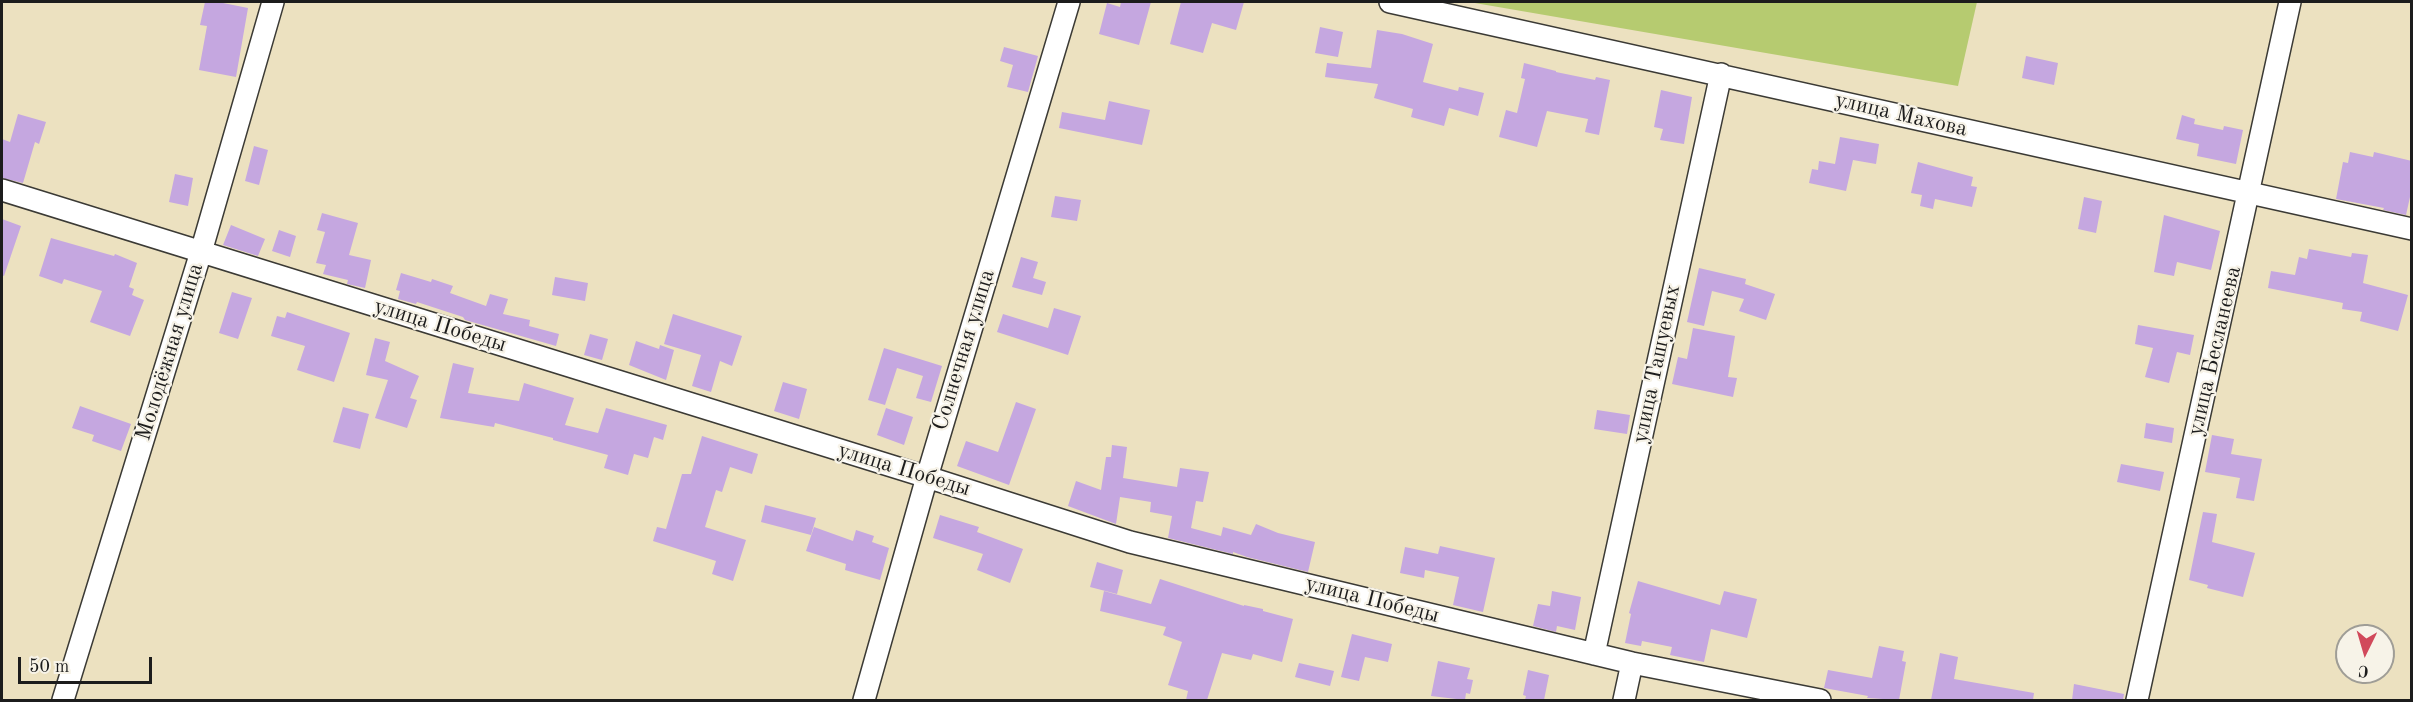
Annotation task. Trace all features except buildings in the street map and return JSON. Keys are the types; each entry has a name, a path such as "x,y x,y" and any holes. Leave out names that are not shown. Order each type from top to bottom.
{"street":[{"name":"Молодёжная улица","path":"63,700 201,252 273,2"},
{"name":"Солнечная улица","path":"864,700 927,477 1069,2"},
{"name":"улица Махова","path":"1390,2 2412,230"},
{"name":"улица Бесланеева","path":"2137,700 2250,193 2290,2"},
{"name":"улица Ташуевых","path":"1594,654 1721,74"},
{"name":"улица Победы","path":"2,189 1130,542 1632,663 1820,700"},
{"path":"1624,700 1632,663"}],"green space":[{"path":"1469,2 1977,2 1958,86"}]}
